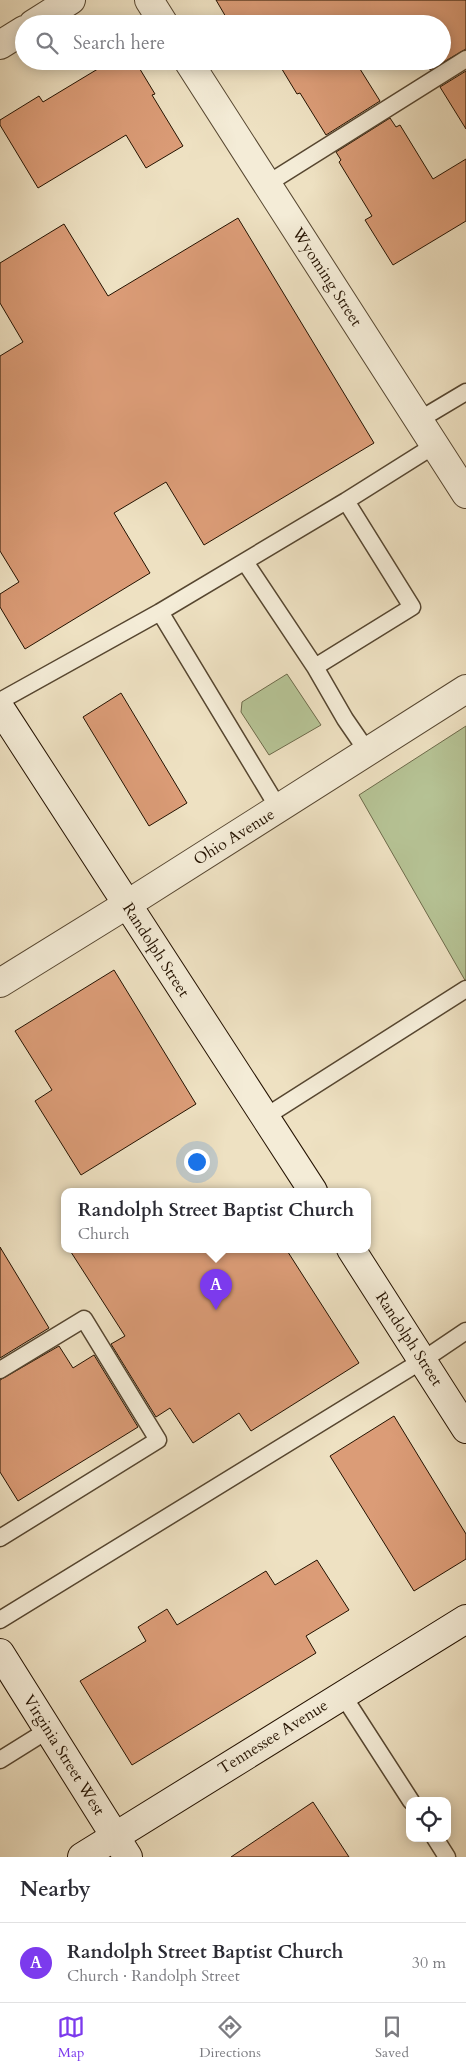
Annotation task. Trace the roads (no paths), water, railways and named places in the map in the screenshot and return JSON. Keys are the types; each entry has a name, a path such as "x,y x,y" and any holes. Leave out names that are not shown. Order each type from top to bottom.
{"street":[{"path":"47,15 71,0"},
{"path":"149,0 158,15"},
{"path":"0,45 15,36"},
{"name":"Wyoming Street","path":"194,70 466,494"},
{"name":"Ohio Avenue","path":"0,984 466,689"},
{"name":"Randolph Street","path":"1,709 126,905 312,1188"},
{"name":"Randolph Street","path":"354,1253 466,1430"},
{"name":"Tennessee Avenue","path":"82,1857 122,1846 342,1694 466,1618"},
{"name":"Virginia Street West","path":"0,1653 122,1846"}],"lane":[{"path":"451,68 466,59"},
{"path":"267,184 448,70"},
{"path":"419,420 466,392"},
{"path":"1,709 346,501 435,445"},
{"path":"315,667 412,608 346,501"},
{"path":"245,562 315,667 345,719 367,751"},
{"path":"160,612 279,808"},
{"path":"265,1117 466,989"},
{"path":"0,1370 84,1319 158,1440 2,1533"},
{"path":"0,1620 423,1360 466,1331"},
{"path":"342,1694 408,1797"},
{"path":"0,1760 48,1730"},
{"path":"438,1842 447,1857"}],"place":[{"name":"Randolph Street Baptist Church","path":"216,1310"}]}
